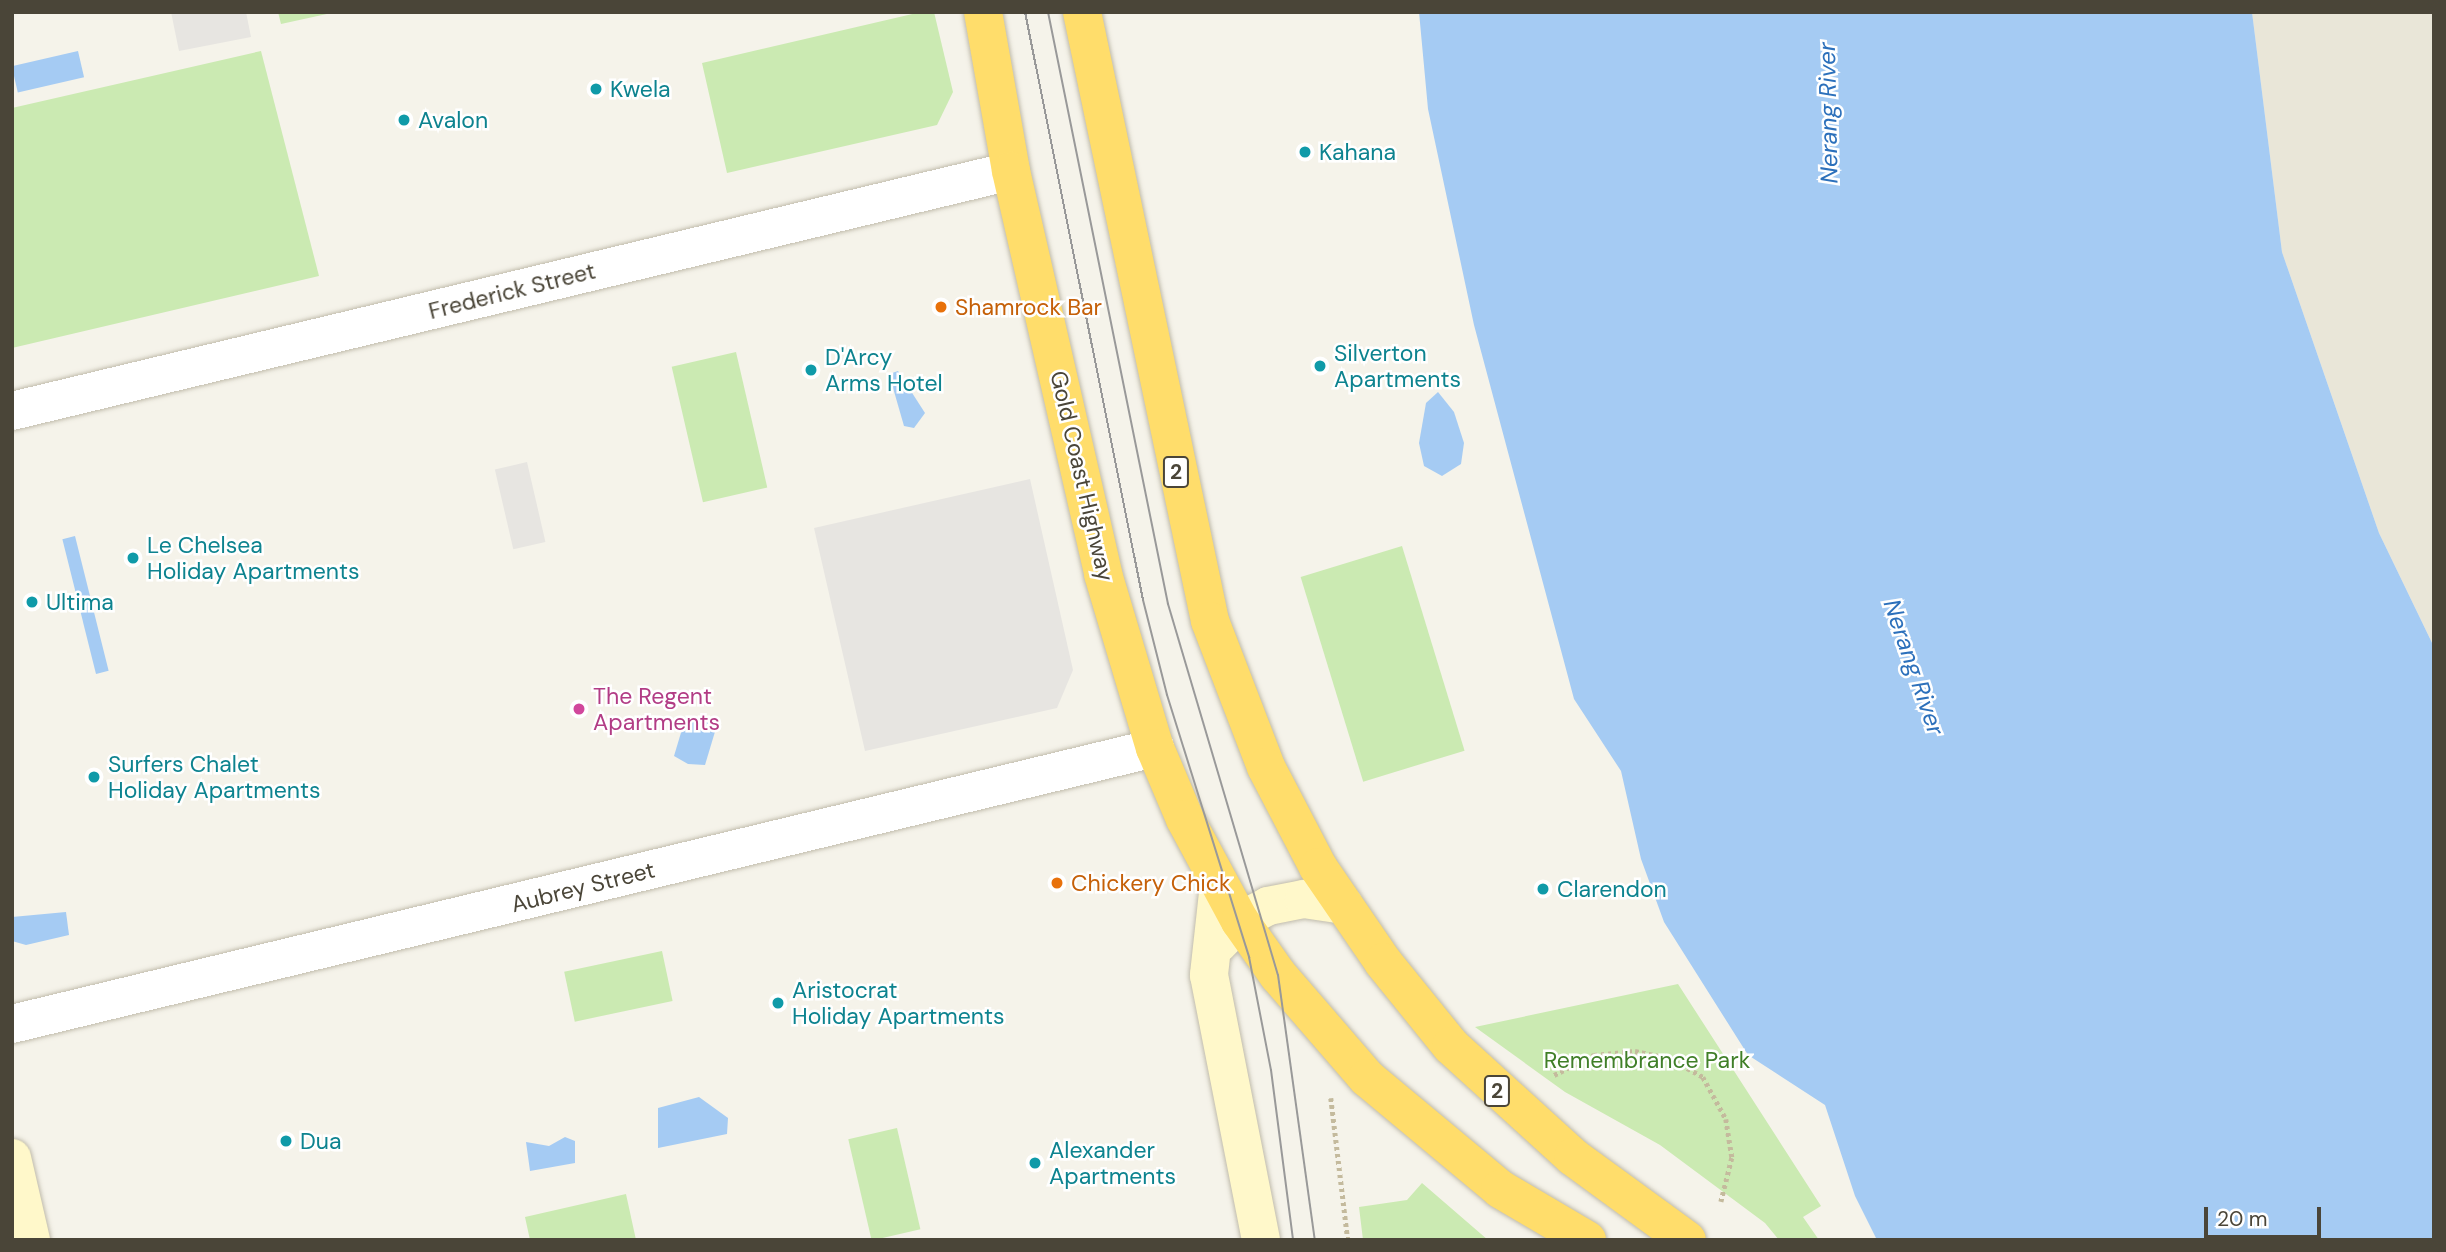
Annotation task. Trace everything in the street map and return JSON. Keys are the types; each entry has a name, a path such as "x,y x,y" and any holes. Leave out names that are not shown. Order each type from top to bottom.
{"highway":[{"name":"Gold Coast Highway","path":"983,12 1011,171 1103,574 1155,748 1219,884 1240,921 1285,984 1367,1079 1500,1189 1587,1240"},
{"name":"2","path":"1082,12 1210,621 1232,689 1266,767 1300,836 1345,905 1383,962 1451,1046 1497,1091 1573,1157 1687,1240"}],"street":[{"name":"Frederick Street","path":"12,411 1011,171"},
{"name":"Aubrey Street","path":"12,1024 1155,748"},
{"path":"1219,884 1212,955 1213,997 1261,1240"},
{"path":"1212,955 1240,921 1290,900 1345,905"},
{"path":"12,1157 31,1240"}],"path":[{"path":"1554,1075 1594,1055 1634,1051 1669,1058 1703,1077 1726,1119 1732,1158 1721,1202"},
{"path":"1326,1089 1331,1097 1348,1240"}],"shaded area":[{"path":"171,12 246,12 251,37 179,51"},
{"path":"2252,12 2434,12 2434,647 2379,533 2282,252"},
{"path":"527,462 545,542 513,549 495,469"},
{"path":"1030,479 1073,670 1057,708 865,751 814,528"}],"green space":[{"path":"278,12 336,12 281,24"},
{"path":"921,12 934,12 953,92 937,125 727,173 702,63"},
{"path":"261,51 319,276 12,348 12,108"},
{"path":"736,352 767,487 703,502 672,367"},
{"path":"1402,546 1465,751 1363,782 1301,577"},
{"path":"662,951 673,1001 575,1022 564,972"},
{"name":"Remembrance Park","path":"1678,984 1821,1206 1803,1217 1819,1240 1779,1240 1765,1223 1660,1145 1565,1092 1475,1027"},
{"path":"897,1128 920,1229 872,1240 848,1139"},
{"path":"1422,1183 1488,1240 1363,1240 1359,1207 1407,1200"},
{"path":"626,1194 636,1240 530,1240 525,1217"}],"water":[{"name":"Nerang River","path":"1419,12 2252,12 2282,252 2379,533 2434,647 2434,1240 1877,1240 1855,1196 1825,1105 1748,1055 1664,922 1641,859 1621,771 1574,699 1474,325 1428,109"},
{"path":"78,51 84,77 18,93 12,66"},
{"path":"898,371 925,413 914,428 904,426 889,374"},
{"path":"1438,392 1454,412 1464,443 1461,464 1442,476 1424,466 1419,443 1426,403"},
{"path":"75,536 109,671 96,674 62,539"},
{"path":"686,716 717,725 705,765 688,764 674,756"},
{"path":"66,912 69,935 26,945 12,941 12,917"},
{"path":"699,1097 728,1118 727,1134 658,1148 658,1108"},
{"path":"565,1137 575,1141 575,1163 530,1171 526,1142 549,1146"}],"tram line":[{"path":"1025,12 1143,600 1167,695 1249,957 1271,1070 1293,1240"},
{"path":"1048,12 1168,604 1278,975 1315,1240"}],"place":[{"name":"Kwela","path":"596,89"},
{"name":"Avalon","path":"404,120"},
{"name":"Kahana","path":"1305,152"},
{"name":"Shamrock Bar","path":"941,307"},
{"name":"Silverton Apartments","path":"1320,366"},
{"name":"D'Arcy Arms Hotel","path":"811,370"},
{"name":"Le Chelsea Holiday Apartments","path":"133,558"},
{"name":"Ultima","path":"32,602"},
{"name":"The Regent Apartments","path":"579,709"},
{"name":"Surfers Chalet Holiday Apartments","path":"94,777"},
{"name":"Chickery Chick","path":"1057,883"},
{"name":"Clarendon","path":"1543,889"},
{"name":"Aristocrat Holiday Apartments","path":"778,1003"},
{"name":"Dua","path":"286,1141"},
{"name":"Alexander Apartments","path":"1035,1163"}]}
